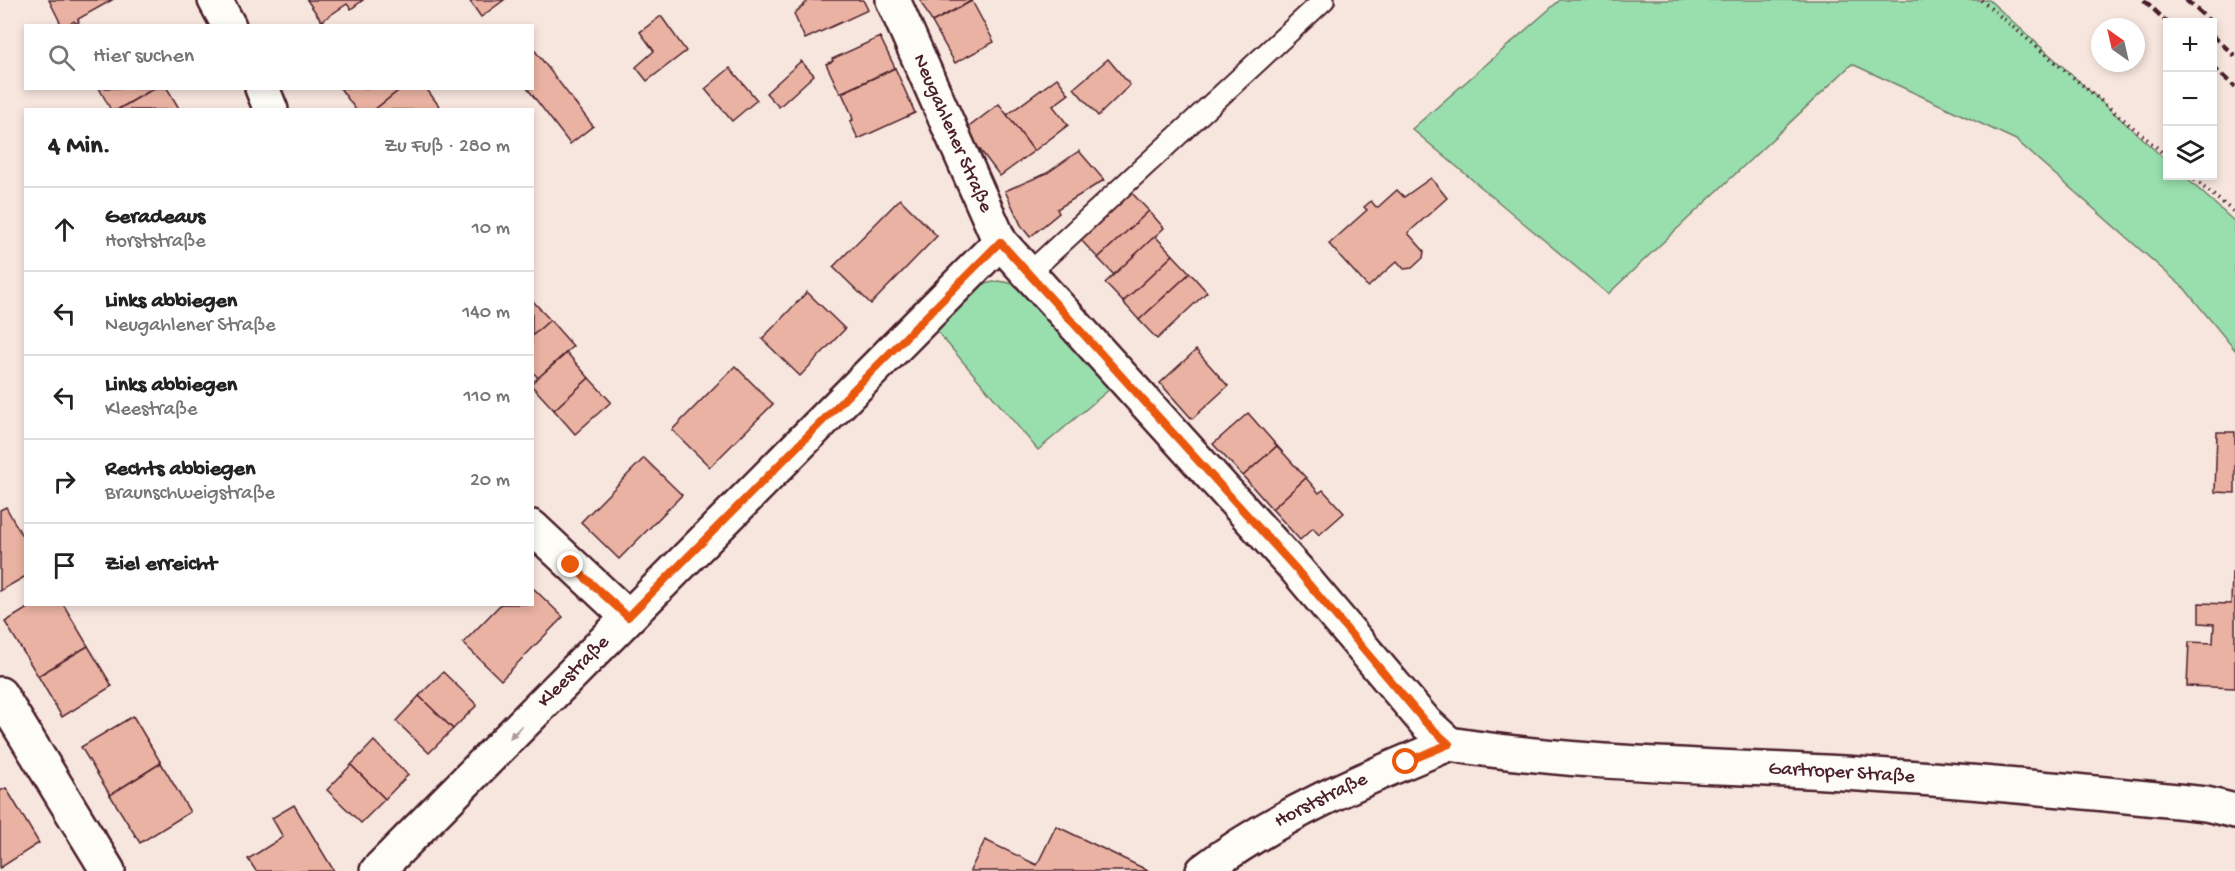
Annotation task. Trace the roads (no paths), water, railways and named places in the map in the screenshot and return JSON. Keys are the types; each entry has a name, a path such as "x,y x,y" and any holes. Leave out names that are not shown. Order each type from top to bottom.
{"street":[{"path":"215,0 228,24"},
{"name":"Neugahlener Straße","path":"893,0 1000,242 1296,569 1426,723 1449,744"},
{"path":"263,90 270,108"},
{"name":"Kleestraße","path":"377,871 1000,242"},
{"path":"534,529 628,617"},
{"path":"0,694 108,871"},
{"name":"Gartroper Straße","path":"1449,744 1594,759 2020,786 2206,804 2235,811"},
{"name":"Horststraße","path":"1203,871 1261,832 1326,797 1449,744"}],"lane":[{"path":"1028,274 1324,0"}],"railway":[{"path":"2144,0 2163,18"},
{"path":"2186,0 2206,18"},
{"path":"2217,40 2235,56"},
{"path":"2217,71 2235,87"}]}
